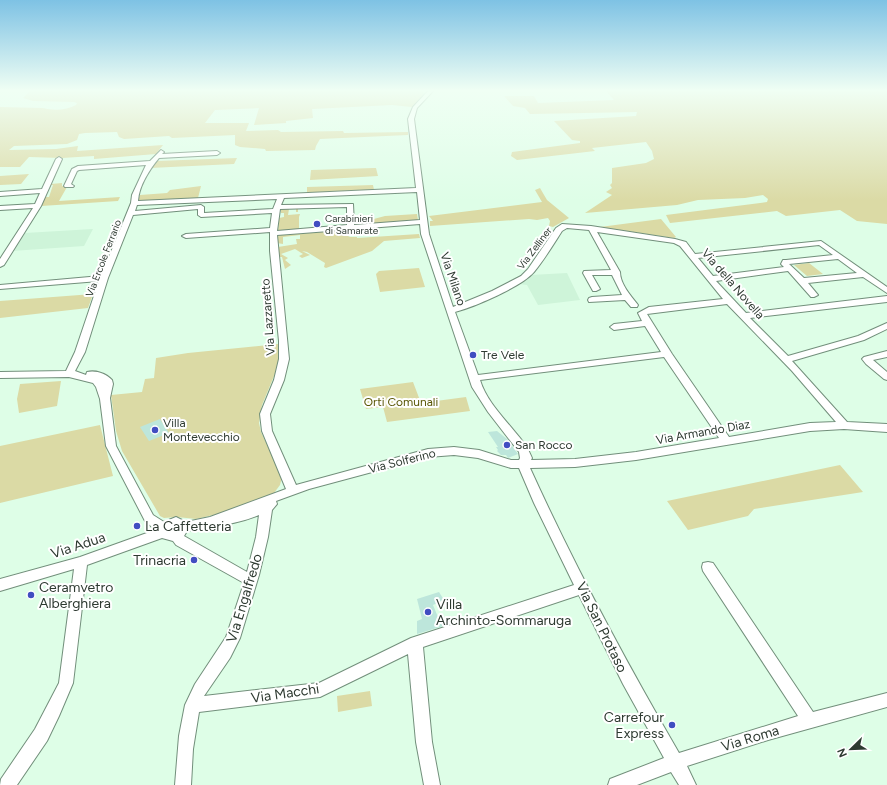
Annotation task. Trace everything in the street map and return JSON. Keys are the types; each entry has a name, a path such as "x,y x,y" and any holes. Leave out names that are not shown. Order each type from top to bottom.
{"street":[{"name":"Via Milano","path":"413,128 424,222 429,249 475,378 484,398 524,451 526,458 523,464"},
{"name":"Via Ercole Ferrario","path":"69,374 80,352 104,278 130,213 135,195 142,178 152,163 159,154 217,153"},
{"path":"59,159 61,181"},
{"path":"0,194 45,191 78,168 152,163"},
{"path":"134,202 420,190"},
{"path":"0,265 38,206 45,191"},
{"name":"Via Lazzaretto","path":"281,196 273,231 284,359 265,414 265,422 288,493"},
{"path":"202,199 201,215 349,204 351,206 350,227"},
{"path":"0,208 38,206"},
{"path":"130,213 201,207"},
{"path":"186,236 424,222"},
{"name":"Via Zelliner","path":"450,310 456,309 498,290 525,276 531,271 560,230 563,227 568,226"},
{"name":"Via della Novella","path":"568,226 675,241 683,244 729,301 786,360 844,425"},
{"path":"590,228 616,272 616,276 627,297 634,305"},
{"path":"693,256 821,243 838,257 887,291"},
{"path":"814,295 789,269 785,264 786,262 838,257"},
{"path":"711,279 789,269"},
{"path":"596,289 588,273 616,272"},
{"path":"802,281 863,275"},
{"path":"0,287 104,278"},
{"path":"592,300 627,297"},
{"path":"743,316 887,299"},
{"path":"727,442 667,354 642,313 649,310 729,301"},
{"path":"614,326 648,323"},
{"path":"786,360 861,338 887,326"},
{"path":"475,378 667,354"},
{"path":"887,354 867,359 887,377"},
{"path":"0,375 69,374 96,382 101,386 105,399 111,446 149,518 156,524 172,530 180,541 234,570 251,581"},
{"name":"Via Armando Diaz","path":"523,464 575,463 615,460 727,442 789,430 844,425 887,428"},
{"name":"Via Solferino","path":"172,530 212,521 226,521 288,493 414,456 441,451 479,454 511,464 523,464"},
{"name":"Via San Protaso","path":"523,464 540,503 628,679 688,785"},
{"name":"Via Solferino","path":"245,512 268,506 288,493"},
{"name":"Via Engalfredo","path":"183,785 184,764 193,705 200,690 228,649 236,631 265,528 265,515 268,506"},
{"path":"245,512 260,520 265,528"},
{"name":"Via Adua","path":"0,585 81,562 172,530"},
{"path":"7,785 41,735 54,711 66,683 81,562"},
{"path":"708,567 809,720"},
{"name":"Via Macchi","path":"193,705 320,690 416,643 582,588"},
{"path":"416,643 415,651 424,742 432,785"},
{"name":"Via Roma","path":"616,785 675,762 768,732 887,700"}],"shaded area":[{"path":"93,229 84,246 12,251 25,233"},
{"path":"567,273 580,300 538,305 527,285 519,284 531,275"}],"green space":[{"path":"0,128 247,128 246,131 343,131 344,133 408,132 408,135 320,139 315,150 266,151 265,149 240,147 235,145 235,135 172,138 169,136 124,139 119,137 117,132 85,133 79,134 77,140 67,144 14,146 9,150 56,149 78,146 77,151 163,145 156,154 94,159 94,156 62,158 29,157 20,167 0,167"},
{"path":"560,128 887,128 887,224 857,221 840,210 786,216 777,211 670,223 666,215 767,202 768,199 763,195 745,198 698,200 677,205 585,213 612,195 606,192 612,188 610,185 612,183 612,168 646,163 654,159 652,151 646,142 592,148 595,151 517,160 511,156 512,152 580,143 580,141 572,140"},
{"path":"237,158 234,164 150,168 156,161"},
{"path":"376,168 378,176 310,180 311,170"},
{"path":"29,174 21,184 0,185 0,176"},
{"path":"62,183 62,186 67,187 59,201 120,197 118,201 41,206 45,197 49,197 53,185 50,185"},
{"path":"373,185 374,190 307,193 307,187"},
{"path":"201,186 198,198 139,201 138,199 140,195 167,193 170,190"},
{"path":"540,188 547,200 569,218 553,227 549,226 550,221 548,218 537,220 529,219 430,226 430,221 433,221 429,216 542,202 535,190"},
{"path":"298,207 298,212 296,212 296,209 289,209 288,215 300,214 299,230 278,231 279,218 284,217 284,213 281,213 281,209"},
{"path":"417,214 418,220 414,221 358,225 357,218 366,216 370,220 385,216"},
{"path":"661,219 676,237 674,238 600,227"},
{"path":"342,229 342,233 350,237 357,238 419,234 420,238 384,241 372,251 326,268 324,267 325,263 307,252 302,251 310,255 302,258 299,256 303,254 295,249 281,254 288,258 285,260 291,265 285,269 282,257 279,257 278,247 297,244 296,239 300,239 300,235 283,237 283,244 277,243 276,236"},
{"path":"809,263 823,274 807,276 794,265"},
{"path":"419,268 425,287 380,292 376,274 379,271"},
{"path":"93,294 88,308 0,318 0,301"},
{"path":"278,344 279,364 262,405 259,423 261,432 282,477 280,485 274,493 222,513 196,519 177,517 164,518 160,516 122,451 116,431 111,395 142,392 145,379 154,378 156,358 188,353"},
{"path":"61,381 57,406 19,413 17,399 20,384"},
{"name":"Orti Comunali","path":"413,382 421,403 466,397 470,411 387,422 383,407 366,409 360,389"},
{"path":"100,425 113,476 0,503 0,446"},
{"path":"840,465 863,492 754,509 748,516 688,530 667,501"},
{"path":"370,691 372,706 338,712 337,696"}],"building":[{"name":"Villa Montevecchio","path":"160,419 169,433 149,441 140,427"},
{"name":"San Rocco","path":"497,431 507,439 518,454 508,458 506,455 501,455 497,451 498,450 496,447 498,447 488,432"},
{"name":"Villa Archinto-Sommaruga","path":"439,592 444,600 433,605 440,622 451,619 453,623 417,634 417,621 422,619 417,599"}],"place":[{"name":"Carabinieri di Samarate","path":"317,224"},
{"name":"Tre Vele","path":"473,355"},
{"name":"Villa Montevecchio","path":"155,430"},
{"name":"San Rocco","path":"507,445"},
{"name":"La Caffetteria","path":"137,526"},
{"name":"Trinacria","path":"194,560"},
{"name":"Ceramvetro Alberghiera","path":"31,595"},
{"name":"Villa Archinto-Sommaruga","path":"428,612"},
{"name":"Carrefour Express","path":"672,725"}]}
